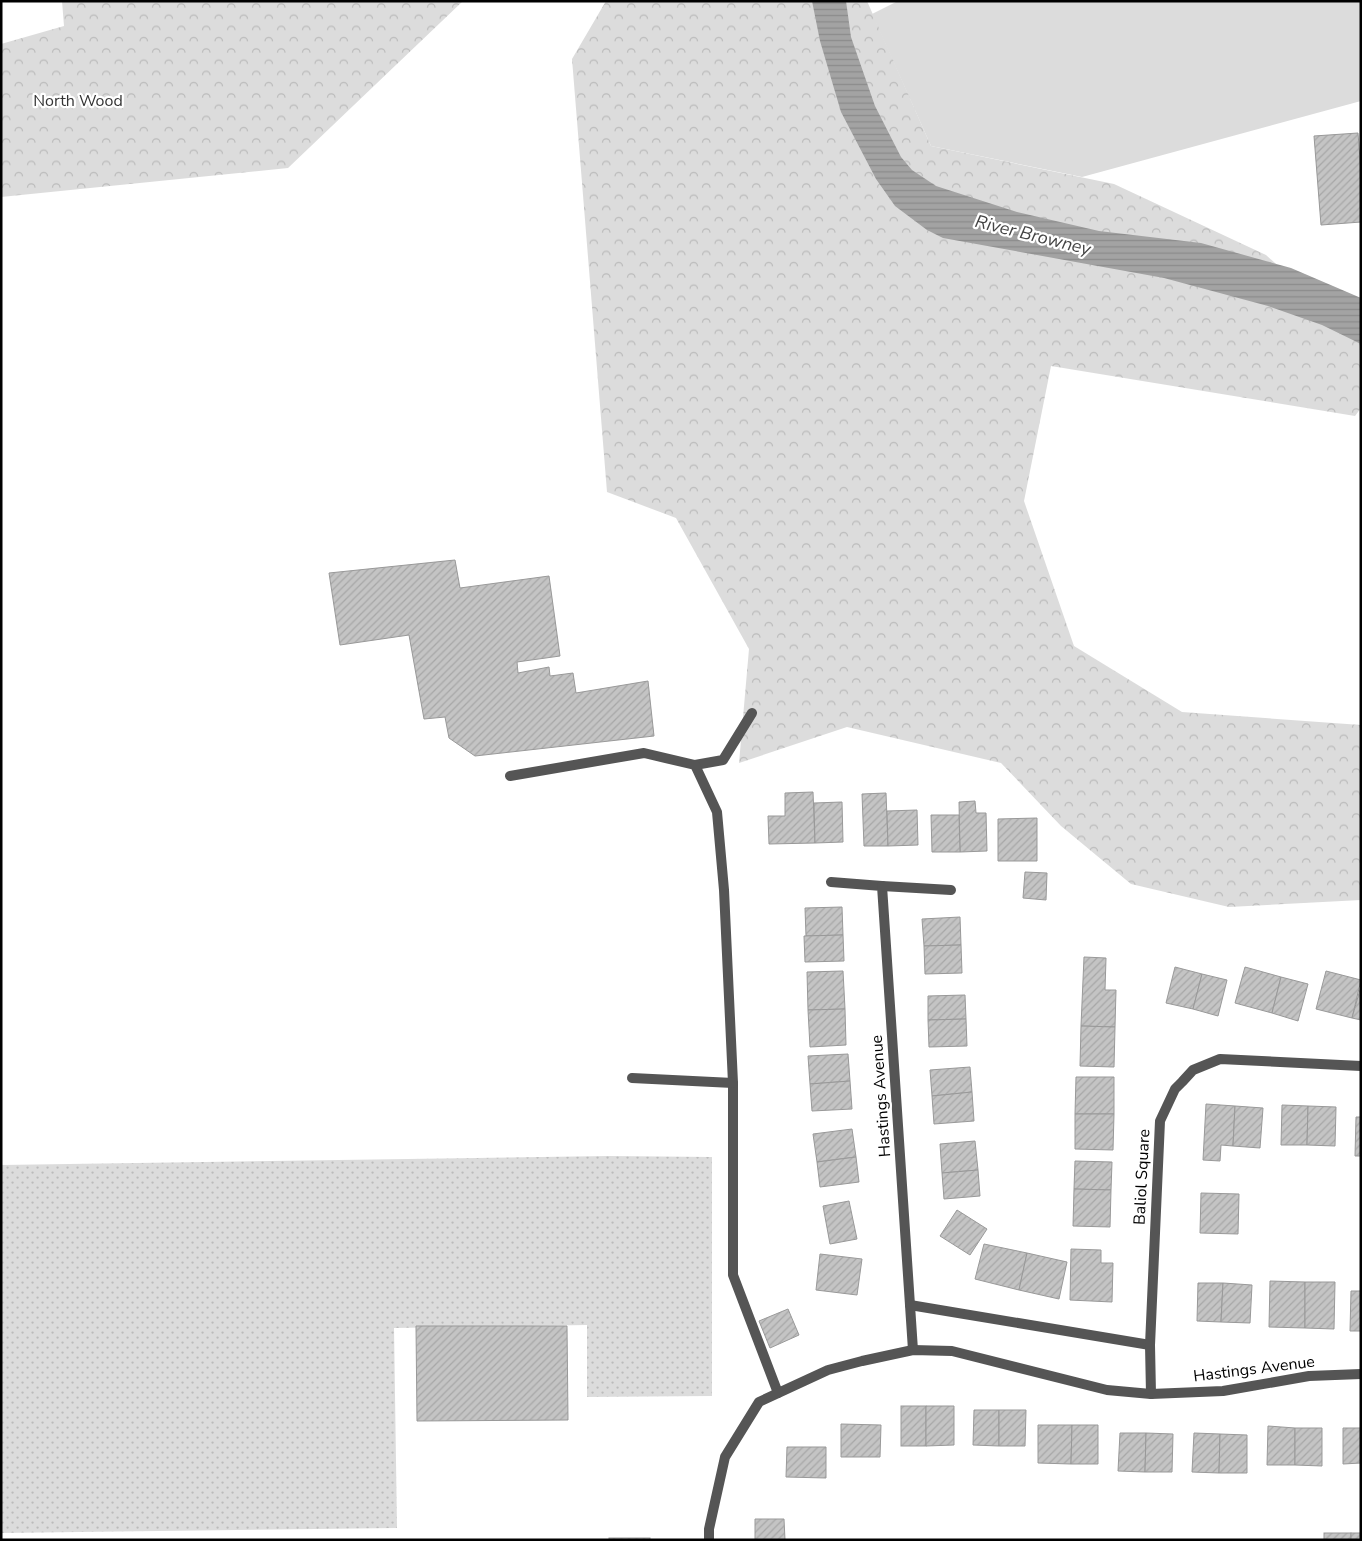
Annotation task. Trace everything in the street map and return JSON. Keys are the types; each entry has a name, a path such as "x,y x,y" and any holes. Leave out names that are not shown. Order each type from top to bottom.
{"street":[{"path":"510,776 644,754 695,765 723,760 752,714"},
{"path":"695,765 717,812 724,890 733,1083 733,1275 778,1393"},
{"path":"831,882 951,890"},
{"name":"Hastings Avenue","path":"882,886 913,1350"},
{"name":"Baliol Square","path":"1150,1345 1160,1121 1175,1089 1193,1070 1220,1059 1361,1066"},
{"path":"632,1078 733,1083"},
{"path":"910,1305 1150,1345 1151,1394"},
{"name":"Hastings Avenue","path":"709,1534 725,1457 759,1402 828,1370 862,1361 913,1350 952,1351 1107,1390 1151,1394 1223,1391 1309,1376 1361,1374"}],"green space":[{"name":"North Wood","path":"62,1 463,1 288,168 1,197 1,44 64,26"},
{"path":"606,1 867,1 931,146 1114,184 1266,255 1361,341 1361,408 1355,416 1051,366 1024,501 1074,646 1182,712 1361,725 1361,900 1229,907 1131,884 1061,826 1001,763 847,727 739,763 749,649 676,518 607,492 572,59"},
{"path":"898,1 1361,1 1361,101 1082,177 931,146 872,14"},
{"path":"609,1156 712,1157 712,1396 587,1397 587,1325 394,1328 397,1528 1,1533 1,1165"}],"water":[{"name":"River Browney","path":"812,1 846,1 851,37 875,106 901,157 912,170 936,186 1017,212 1099,231 1201,243 1291,268 1361,298 1361,344 1322,325 1268,306 1164,278 943,238 927,230 895,206 876,179 841,112 820,41"}],"building":[{"path":"1358,133 1361,173 1361,222 1321,225 1314,136"},
{"path":"455,560 460,588 549,576 560,656 517,662 518,673 549,667 550,676 573,673 576,693 648,681 654,736 475,756 449,738 445,717 424,719 409,635 340,645 329,573"},
{"path":"813,792 815,843 769,844 768,816 785,816 785,793"},
{"path":"886,793 888,846 864,846 862,794"},
{"path":"975,801 976,813 986,813 987,851 960,852 959,802"},
{"path":"842,802 843,842 815,843 814,803"},
{"path":"917,810 918,845 888,846 887,811"},
{"path":"931,815 959,815 960,852 932,852"},
{"path":"1037,818 1037,861 998,861 998,819"},
{"path":"1025,872 1047,873 1046,900 1023,898"},
{"path":"842,907 843,935 806,936 805,908"},
{"path":"960,917 961,945 924,946 922,919"},
{"path":"843,935 844,961 805,962 804,936"},
{"path":"961,945 962,973 925,974 924,946"},
{"path":"1084,957 1106,958 1105,990 1116,990 1115,1027 1081,1026"},
{"path":"1175,967 1202,974 1193,1009 1166,1003"},
{"path":"1245,967 1281,977 1272,1013 1235,1003"},
{"path":"843,971 845,1009 808,1010 807,972"},
{"path":"1326,971 1361,980 1352,1018 1316,1009"},
{"path":"1202,974 1227,980 1218,1016 1193,1009"},
{"path":"1281,977 1308,984 1298,1021 1272,1013"},
{"path":"1361,986 1361,1020 1352,1018"},
{"path":"965,995 966,1019 928,1020 928,996"},
{"path":"845,1009 846,1045 810,1047 808,1010"},
{"path":"966,1019 967,1046 929,1047 928,1020"},
{"path":"1081,1026 1115,1027 1114,1067 1080,1066"},
{"path":"848,1054 850,1081 810,1084 808,1056"},
{"path":"970,1067 972,1092 932,1096 930,1070"},
{"path":"1076,1077 1114,1077 1114,1114 1075,1114"},
{"path":"850,1081 852,1109 812,1111 810,1084"},
{"path":"972,1092 974,1121 934,1124 932,1096"},
{"path":"1206,1104 1235,1106 1233,1146 1221,1145 1220,1161 1203,1160"},
{"path":"1282,1105 1308,1106 1307,1145 1281,1145"},
{"path":"1235,1106 1263,1108 1260,1148 1233,1146"},
{"path":"1308,1106 1336,1107 1335,1146 1307,1145"},
{"path":"1075,1114 1114,1114 1113,1150 1075,1149"},
{"path":"1356,1117 1361,1117 1361,1156 1355,1156"},
{"path":"852,1129 856,1157 817,1162 813,1134"},
{"path":"975,1141 978,1170 942,1173 940,1144"},
{"path":"856,1157 859,1182 820,1187 817,1162"},
{"path":"1075,1161 1112,1162 1111,1190 1074,1189"},
{"path":"978,1170 980,1196 944,1199 942,1173"},
{"path":"1074,1189 1111,1190 1110,1227 1073,1226"},
{"path":"1201,1193 1239,1194 1238,1234 1200,1233"},
{"path":"849,1201 857,1239 830,1244 823,1206"},
{"path":"957,1210 987,1229 970,1255 940,1236"},
{"path":"984,1244 1027,1253 1019,1290 975,1279"},
{"path":"1071,1249 1101,1250 1101,1263 1113,1263 1112,1302 1070,1300"},
{"path":"1027,1253 1067,1262 1059,1299 1019,1290"},
{"path":"820,1254 862,1259 857,1295 816,1290"},
{"path":"1270,1281 1305,1282 1305,1328 1269,1327"},
{"path":"1305,1282 1335,1282 1334,1329 1305,1328"},
{"path":"1198,1283 1223,1283 1221,1322 1197,1321"},
{"path":"1223,1283 1252,1285 1250,1323 1221,1322"},
{"path":"1351,1291 1361,1291 1361,1331 1350,1331"},
{"path":"788,1309 799,1335 770,1348 759,1321"},
{"path":"416,1326 567,1326 568,1420 417,1421"},
{"path":"901,1406 926,1406 926,1446 901,1446"},
{"path":"926,1406 954,1406 954,1445 926,1446"},
{"path":"974,1410 999,1410 999,1446 973,1445"},
{"path":"999,1410 1026,1410 1025,1446 999,1446"},
{"path":"841,1424 881,1425 880,1457 841,1457"},
{"path":"1038,1425 1072,1425 1071,1464 1038,1463"},
{"path":"1072,1425 1098,1425 1098,1464 1071,1464"},
{"path":"1268,1426 1295,1428 1295,1465 1267,1465"},
{"path":"1295,1428 1322,1428 1322,1466 1295,1465"},
{"path":"1343,1428 1361,1428 1361,1463 1343,1464"},
{"path":"1120,1433 1146,1433 1145,1472 1118,1471"},
{"path":"1146,1433 1173,1434 1172,1472 1145,1472"},
{"path":"1194,1433 1220,1434 1219,1473 1192,1472"},
{"path":"1220,1434 1247,1435 1247,1473 1219,1473"},
{"path":"787,1447 826,1447 826,1478 786,1477"},
{"path":"755,1519 784,1519 785,1540 755,1540"},
{"path":"1324,1533 1351,1533 1351,1540 1324,1540"},
{"path":"1351,1533 1361,1533 1361,1540 1351,1540"},
{"path":"609,1538 650,1538 650,1540 609,1540"}]}
